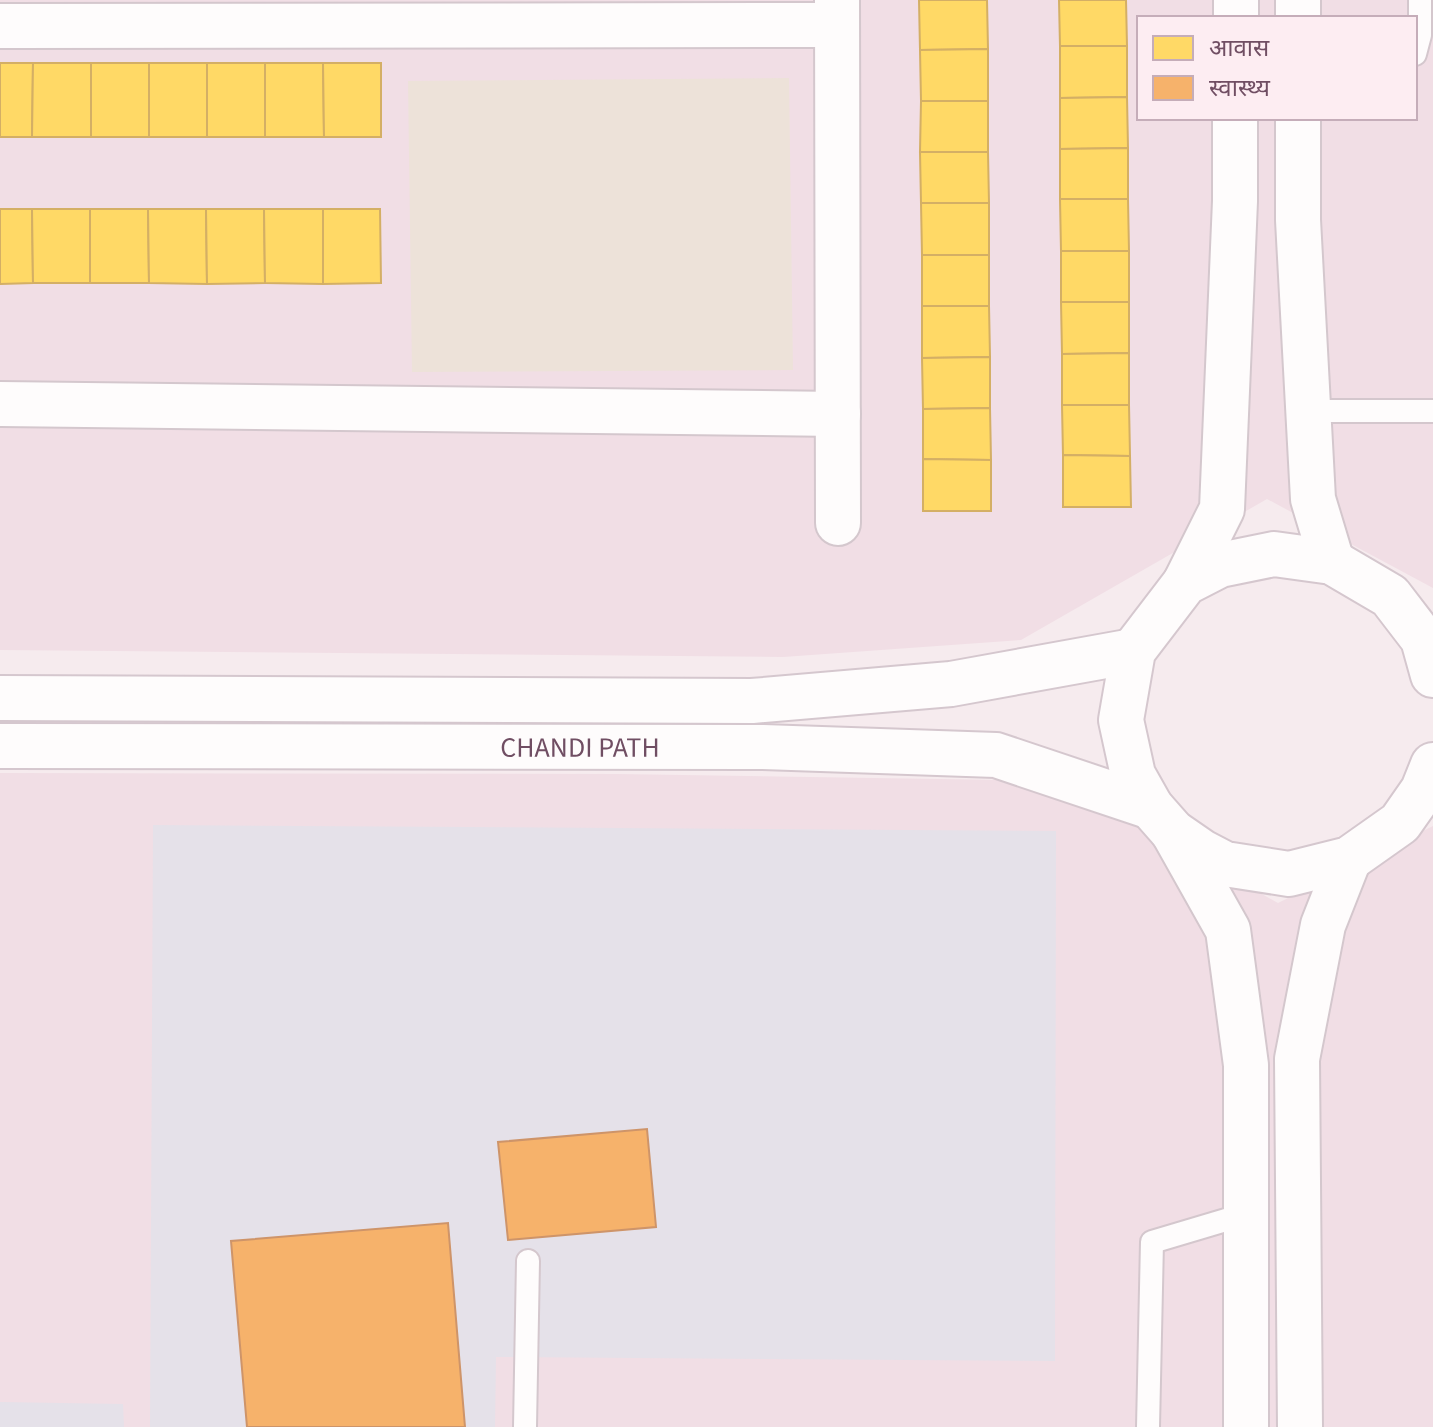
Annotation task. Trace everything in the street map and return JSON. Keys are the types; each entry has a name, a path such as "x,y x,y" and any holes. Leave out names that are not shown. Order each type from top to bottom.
{"street":[{"path":"0,26 837,13 838,523"},
{"path":"1235,120 1235,201 1222,509 1185,583 1133,651 1121,720 1133,775 1228,930 1246,1065 1246,1427"},
{"path":"1298,120 1298,220 1313,499 1332,562"},
{"path":"0,404 838,414"},
{"path":"1185,583 1220,565 1274,554 1332,562 1390,596 1430,652"},
{"name":"CHANDI PATH","path":"0,698 752,701 951,684 1133,651"},
{"name":"CHANDI PATH","path":"0,746 763,747 996,755 1162,819"},
{"path":"1162,819 1202,852 1225,864 1289,874 1349,859 1400,823 1430,781"},
{"path":"1300,1427 1297,1059 1323,925 1349,859"}],"lane":[{"path":"1417,46 1420,0"},
{"path":"1308,411 1433,411"},
{"path":"1148,1427 1152,1242 1246,1214"},
{"path":"525,1427 528,1261"}],"shaded area":[{"path":"0,0 1433,0 1433,588 1267,499 1021,640 783,657 0,650"},
{"path":"789,78 793,370 412,372 408,81"},
{"path":"0,773 617,774 1061,781 1278,903 1433,826 1433,1427 0,1427"},
{"path":"153,825 1056,831 1055,1361 496,1357 495,1427 150,1427"},
{"path":"0,1402 123,1404 124,1427 0,1427"}],"building: आवास":[{"path":"919,0 987,0 988,49 920,50"},
{"path":"1059,0 1126,0 1127,46 1060,46"},
{"path":"1060,46 1127,46 1127,97 1060,98"},
{"path":"988,49 988,101 921,101 920,50"},
{"path":"0,63 33,63 32,137 0,137"},
{"path":"33,63 91,63 91,137 32,137"},
{"path":"91,63 149,63 149,137 91,137"},
{"path":"149,63 207,63 207,137 149,137"},
{"path":"207,63 265,63 265,137 207,137"},
{"path":"265,63 323,63 324,137 265,137"},
{"path":"323,63 381,63 381,137 324,137"},
{"path":"1127,97 1128,148 1060,149 1060,98"},
{"path":"921,101 988,101 988,152 920,152"},
{"path":"1128,148 1128,199 1060,199 1060,149"},
{"path":"920,152 988,152 989,203 921,203"},
{"path":"1060,199 1128,199 1129,251 1061,251"},
{"path":"921,203 989,203 989,255 922,255"},
{"path":"0,209 32,209 33,283 0,284"},
{"path":"32,209 90,209 90,283 33,283"},
{"path":"90,209 148,209 149,283 90,283"},
{"path":"148,209 206,209 207,284 149,283"},
{"path":"206,209 264,209 265,283 207,284"},
{"path":"264,209 323,209 323,284 265,283"},
{"path":"323,209 380,209 381,283 323,284"},
{"path":"1061,251 1129,251 1129,302 1061,302"},
{"path":"922,255 989,255 989,306 922,306"},
{"path":"1061,302 1129,302 1129,353 1062,354"},
{"path":"922,306 989,306 990,357 922,358"},
{"path":"1129,353 1129,405 1062,405 1062,354"},
{"path":"990,357 990,408 923,409 922,358"},
{"path":"1062,405 1129,405 1130,456 1063,455"},
{"path":"990,408 991,460 923,459 923,409"},
{"path":"1063,455 1130,456 1131,507 1063,507"},
{"path":"923,459 991,460 991,511 923,511"}],"building: स्वास्थ्य":[{"path":"647,1129 656,1227 508,1240 498,1142"},
{"path":"448,1223 465,1427 247,1427 231,1241"}]}
